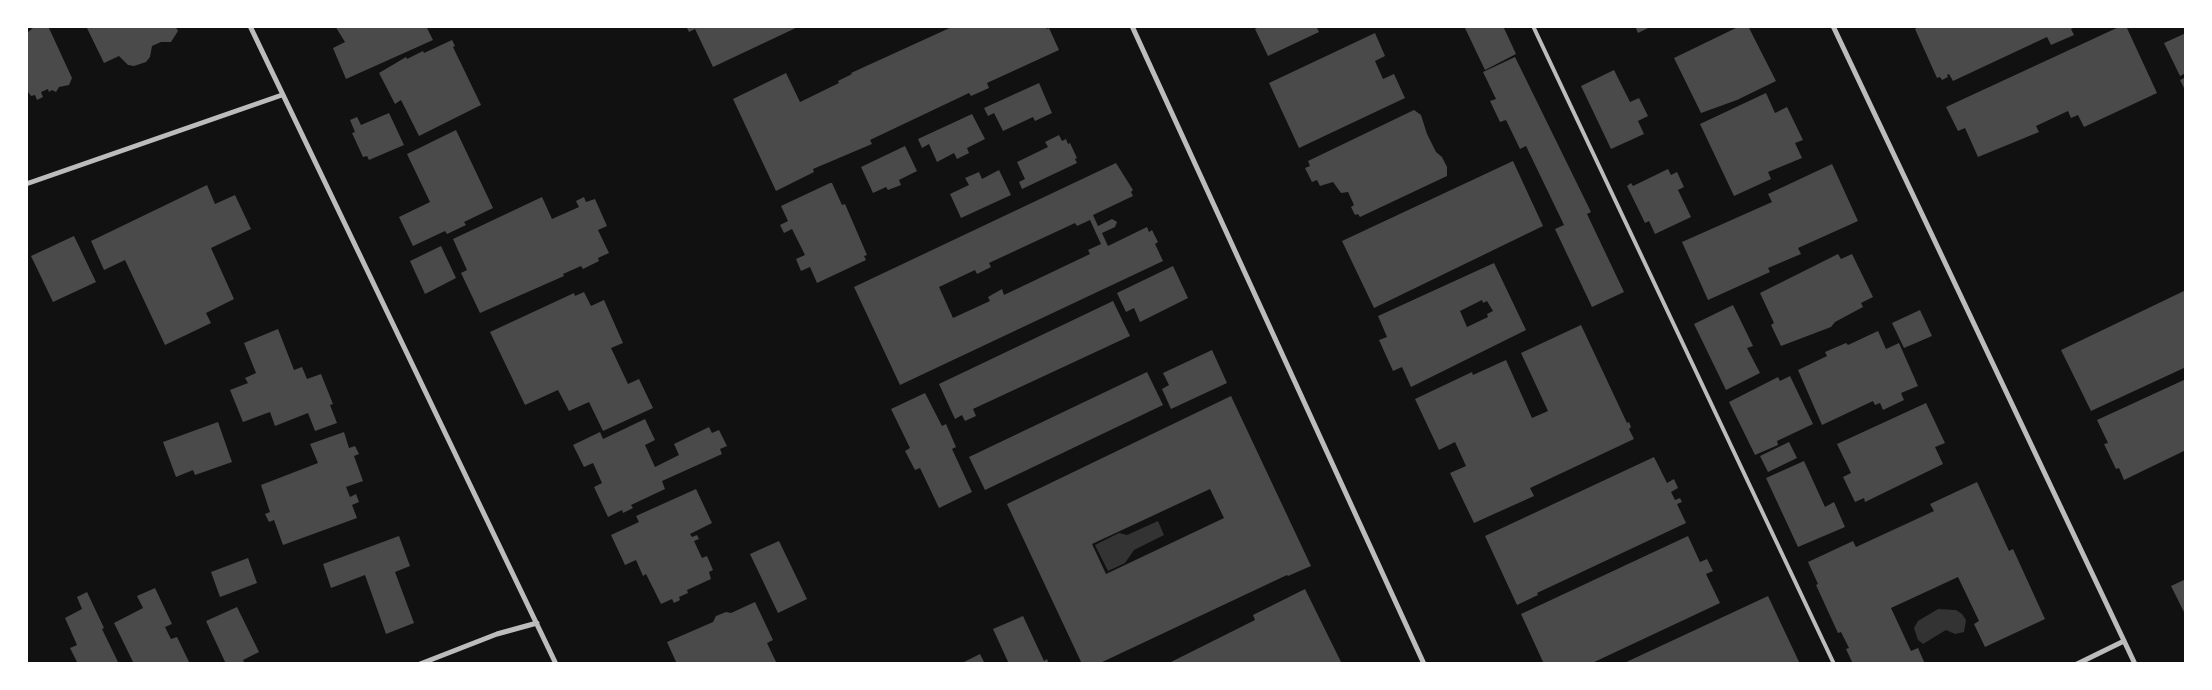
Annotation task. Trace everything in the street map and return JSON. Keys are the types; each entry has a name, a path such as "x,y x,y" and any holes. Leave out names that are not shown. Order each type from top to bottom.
{"street":[{"path":"250,26 556,664"},
{"path":"1132,26 1424,664"},
{"path":"1833,26 2135,664"},
{"path":"26,184 282,94"},
{"path":"420,664 498,634 537,623"},
{"path":"2077,664 2124,641"}],"lane":[{"path":"1533,26 1834,664"}],"shaded area":[{"path":"1158,521 1164,535 1134,550 1125,563 1108,571 1095,545 1119,533 1127,535"},
{"path":"1938,609 1956,610 1962,614 1966,620 1964,632 1955,634 1946,630 1923,644 1918,640 1914,628 1918,621"}],"building":[{"path":"35,26 48,26 72,78 69,85 59,87 56,92 52,90 49,92 48,89 41,92 43,97 37,100 35,95 31,96 26,89 26,34"},
{"path":"86,26 175,26 178,31 171,42 161,42 152,46 150,57 146,62 134,66 128,65 119,56 104,63"},
{"path":"335,26 426,26 433,40 346,79 333,48 345,42"},
{"path":"686,26 800,26 713,67 695,29 689,32"},
{"path":"954,26 1045,26 1047,29 1049,28 1059,50 987,83 989,88 971,96 969,93 870,140 872,144 813,169 814,172 776,191 733,99 786,73 800,102 839,83 838,81 851,73"},
{"path":"1261,26 1316,26 1319,32 1268,56 1255,29"},
{"path":"1464,26 1503,26 1516,54 1485,70"},
{"path":"1635,26 1652,26 1638,33"},
{"path":"1740,26 1748,26 1776,81 1737,100 1701,113 1674,58"},
{"path":"1920,26 2077,26 2071,29 2074,35 2051,45 2047,37 1953,81 1949,74 1947,75 1948,77 1942,80 1940,77 1937,78 1915,29"},
{"path":"2121,26 2126,26 2157,93 2084,127 2078,115 2071,118 2068,111 2036,126 2039,132 1978,157 1965,128 1958,131 1946,107"},
{"path":"1375,33 1385,56 1375,61 1383,79 1394,74 1405,98 1299,148 1269,83"},
{"path":"2186,33 2186,73 2180,76 2164,43"},
{"path":"452,40 455,46 453,47 481,105 419,136 401,100 395,104 379,73 406,57 407,59 423,51 424,53"},
{"path":"1515,57 1591,212 1587,214 1624,292 1592,307 1555,229 1564,225 1526,146 1520,149 1506,120 1500,122 1490,101 1496,99 1483,72"},
{"path":"1614,70 1630,102 1639,98 1648,116 1638,121 1644,134 1611,149 1581,86"},
{"path":"2186,77 2186,92 2180,80"},
{"path":"1039,83 1052,113 1035,121 1033,117 1003,131 994,113 988,116 984,108"},
{"path":"1766,93 1775,113 1787,107 1803,140 1795,143 1802,158 1768,172 1771,179 1734,196 1700,124"},
{"path":"1414,110 1421,115 1427,134 1436,152 1442,157 1447,167 1447,176 1360,217 1358,214 1355,215 1351,207 1354,205 1348,192 1341,193 1333,182 1320,186 1317,180 1312,182 1305,168 1310,166 1308,161"},
{"path":"389,113 404,145 369,160 367,156 363,157 352,133 355,132 350,120 357,117 361,125"},
{"path":"972,114 985,139 967,148 969,153 957,159 954,153 937,162 929,144 922,148 918,139"},
{"path":"456,130 493,208 464,222 466,225 447,234 445,231 413,246 399,217 430,202 407,154"},
{"path":"1059,135 1062,141 1066,139 1068,144 1070,143 1077,158 1075,159 1077,163 1022,189 1019,182 1025,179 1017,162 1048,147 1045,142"},
{"path":"905,146 917,171 899,180 901,185 888,190 886,187 873,193 861,167"},
{"path":"1513,161 1543,226 1374,308 1342,241"},
{"path":"1116,163 1133,190 1131,192 1133,196 1093,215 1098,226 1112,219 1117,222 1115,227 1102,233 1108,246 1147,227 1149,232 1152,230 1158,242 1155,244 1163,261 900,385 854,287","holes":["1090,220 1101,244 1088,250 1090,254 1004,295 1002,289 988,297 990,301 953,318 939,287 975,270 977,274 991,267 989,263 1075,223 1077,226"]},
{"path":"1832,164 1858,221 1798,248 1801,254 1768,268 1770,272 1708,300 1682,242 1772,202 1768,194"},
{"path":"1668,169 1671,175 1677,172 1684,187 1678,190 1691,217 1655,234 1649,221 1645,223 1627,186 1631,183 1633,186"},
{"path":"999,170 1011,195 961,218 950,194 969,185 965,178 979,172 982,179"},
{"path":"832,183 842,205 845,204 867,255 864,256 866,260 817,283 810,267 801,271 796,259 805,255 792,229 784,233 780,225 788,221 781,206"},
{"path":"207,185 215,204 235,195 251,229 211,248 234,299 206,313 211,323 165,345 125,260 104,270 91,241"},
{"path":"542,197 552,219 579,207 576,201 584,197 586,202 595,199 607,226 598,230 609,253 598,258 599,261 583,269 581,266 563,274 564,276 480,313 461,273 467,270 453,239"},
{"path":"74,236 96,282 53,302 31,256"},
{"path":"441,246 456,278 425,294 410,261"},
{"path":"1838,254 1841,259 1852,254 1873,297 1861,303 1863,307 1835,322 1831,327 1781,346 1771,325 1774,323 1760,293"},
{"path":"1494,263 1526,330 1411,387 1402,367 1393,371 1379,340 1387,337 1378,316","holes":["1482,300 1483,303 1487,301 1493,311 1487,314 1488,317 1467,327 1460,311"]},
{"path":"1173,266 1188,298 1140,322 1134,308 1126,312 1117,293"},
{"path":"2186,290 2186,367 2091,411 2061,350"},
{"path":"584,292 591,306 604,300 623,343 611,348 628,384 639,379 653,408 603,431 589,402 569,411 558,390 525,405 490,332 574,293 575,296"},
{"path":"1113,301 1130,336 973,409 976,416 965,421 962,415 955,419 939,384"},
{"path":"1733,305 1753,346 1747,348 1760,373 1726,390 1694,324"},
{"path":"1920,310 1932,336 1904,348 1892,323"},
{"path":"1581,325 1627,423 1629,422 1631,427 1629,429 1634,439 1530,488 1534,496 1474,523 1450,473 1466,466 1455,442 1439,450 1415,399 1472,372 1473,375 1506,360 1532,418 1548,411 1521,353"},
{"path":"278,329 294,370 302,367 307,379 321,374 333,404 330,405 337,423 315,431 308,413 275,426 270,412 243,422 230,390 248,383 245,378 256,373 244,343"},
{"path":"1878,331 1886,349 1899,343 1918,386 1901,393 1904,400 1883,410 1880,403 1875,405 1873,401 1822,425 1798,370 1827,356 1825,352 1846,343 1848,345"},
{"path":"1212,350 1227,383 1171,409 1162,389 1169,385 1163,373"},
{"path":"1147,372 1163,405 985,490 969,457"},
{"path":"1790,376 1813,424 1777,441 1778,445 1755,455 1729,402 1778,377 1780,381"},
{"path":"2186,379 2186,450 2124,480 2119,468 2116,469 2104,444 2108,443 2097,420"},
{"path":"925,393 942,426 946,424 956,447 952,449 972,492 939,508 920,468 915,470 905,451 910,448 891,409"},
{"path":"1231,396 1311,566 1287,575 1098,664 1082,664 1007,504","holes":["1210,489 1224,518 1106,574 1092,544"]},
{"path":"1926,403 1945,443 1935,447 1943,464 1865,502 1864,498 1855,502 1843,477 1851,473 1837,444"},
{"path":"645,419 655,440 645,445 655,467 679,455 674,444 709,427 712,433 719,430 727,446 720,449 722,454 662,481 665,489 631,505 633,508 623,513 622,510 608,517 594,487 602,483 593,463 584,467 573,445 600,432 603,439"},
{"path":"218,422 232,462 195,475 193,470 176,477 163,442"},
{"path":"344,432 349,448 355,446 359,454 354,456 363,481 346,487 350,497 356,494 359,502 352,505 357,518 283,545 274,520 269,522 265,514 270,512 261,485 318,463 310,444"},
{"path":"1789,442 1797,458 1768,472 1760,456"},
{"path":"1654,457 1667,483 1674,479 1678,488 1671,492 1675,500 1680,498 1682,502 1677,504 1686,523 1537,593 1538,595 1517,605 1485,536"},
{"path":"1804,461 1825,507 1834,502 1845,527 1798,547 1766,478"},
{"path":"1977,482 2009,551 2013,549 2045,619 1985,647 1974,624 1979,621 1958,577 1891,608 1911,651 1918,648 1925,664 1853,664 1846,649 1849,648 1841,632 1838,633 1816,585 1818,584 1808,562 1853,541 1856,547 1934,511 1930,504"},
{"path":"696,489 712,523 690,534 692,537 697,535 699,539 694,541 702,558 707,556 713,570 709,572 711,579 687,590 688,593 679,597 680,600 674,603 672,599 661,604 646,574 643,576 636,560 625,565 611,535 639,522 636,516"},
{"path":"399,536 410,566 395,572 414,623 386,634 365,575 331,588 323,564"},
{"path":"1688,536 1700,562 1707,559 1713,571 1706,574 1720,603 1590,664 1544,664 1521,614"},
{"path":"779,541 807,599 778,613 750,554"},
{"path":"248,558 257,583 220,597 211,572"},
{"path":"2186,579 2186,616 2171,586"},
{"path":"155,588 172,624 165,627 171,639 177,637 190,664 134,664 114,623 143,608 137,596"},
{"path":"1305,589 1342,664 1167,664 1255,620 1253,615"},
{"path":"87,592 119,664 78,664 70,648 77,645 65,618 82,609 77,597"},
{"path":"1768,596 1800,664 1622,664"},
{"path":"755,602 773,640 767,643 777,664 677,664 667,642 713,622 716,616 726,612 731,613"},
{"path":"237,607 259,652 243,660 244,662 241,664 239,662 226,664 206,621"},
{"path":"1023,616 1044,661 1047,659 1049,664 1009,664 993,629"},
{"path":"980,654 985,664 960,664"}]}
